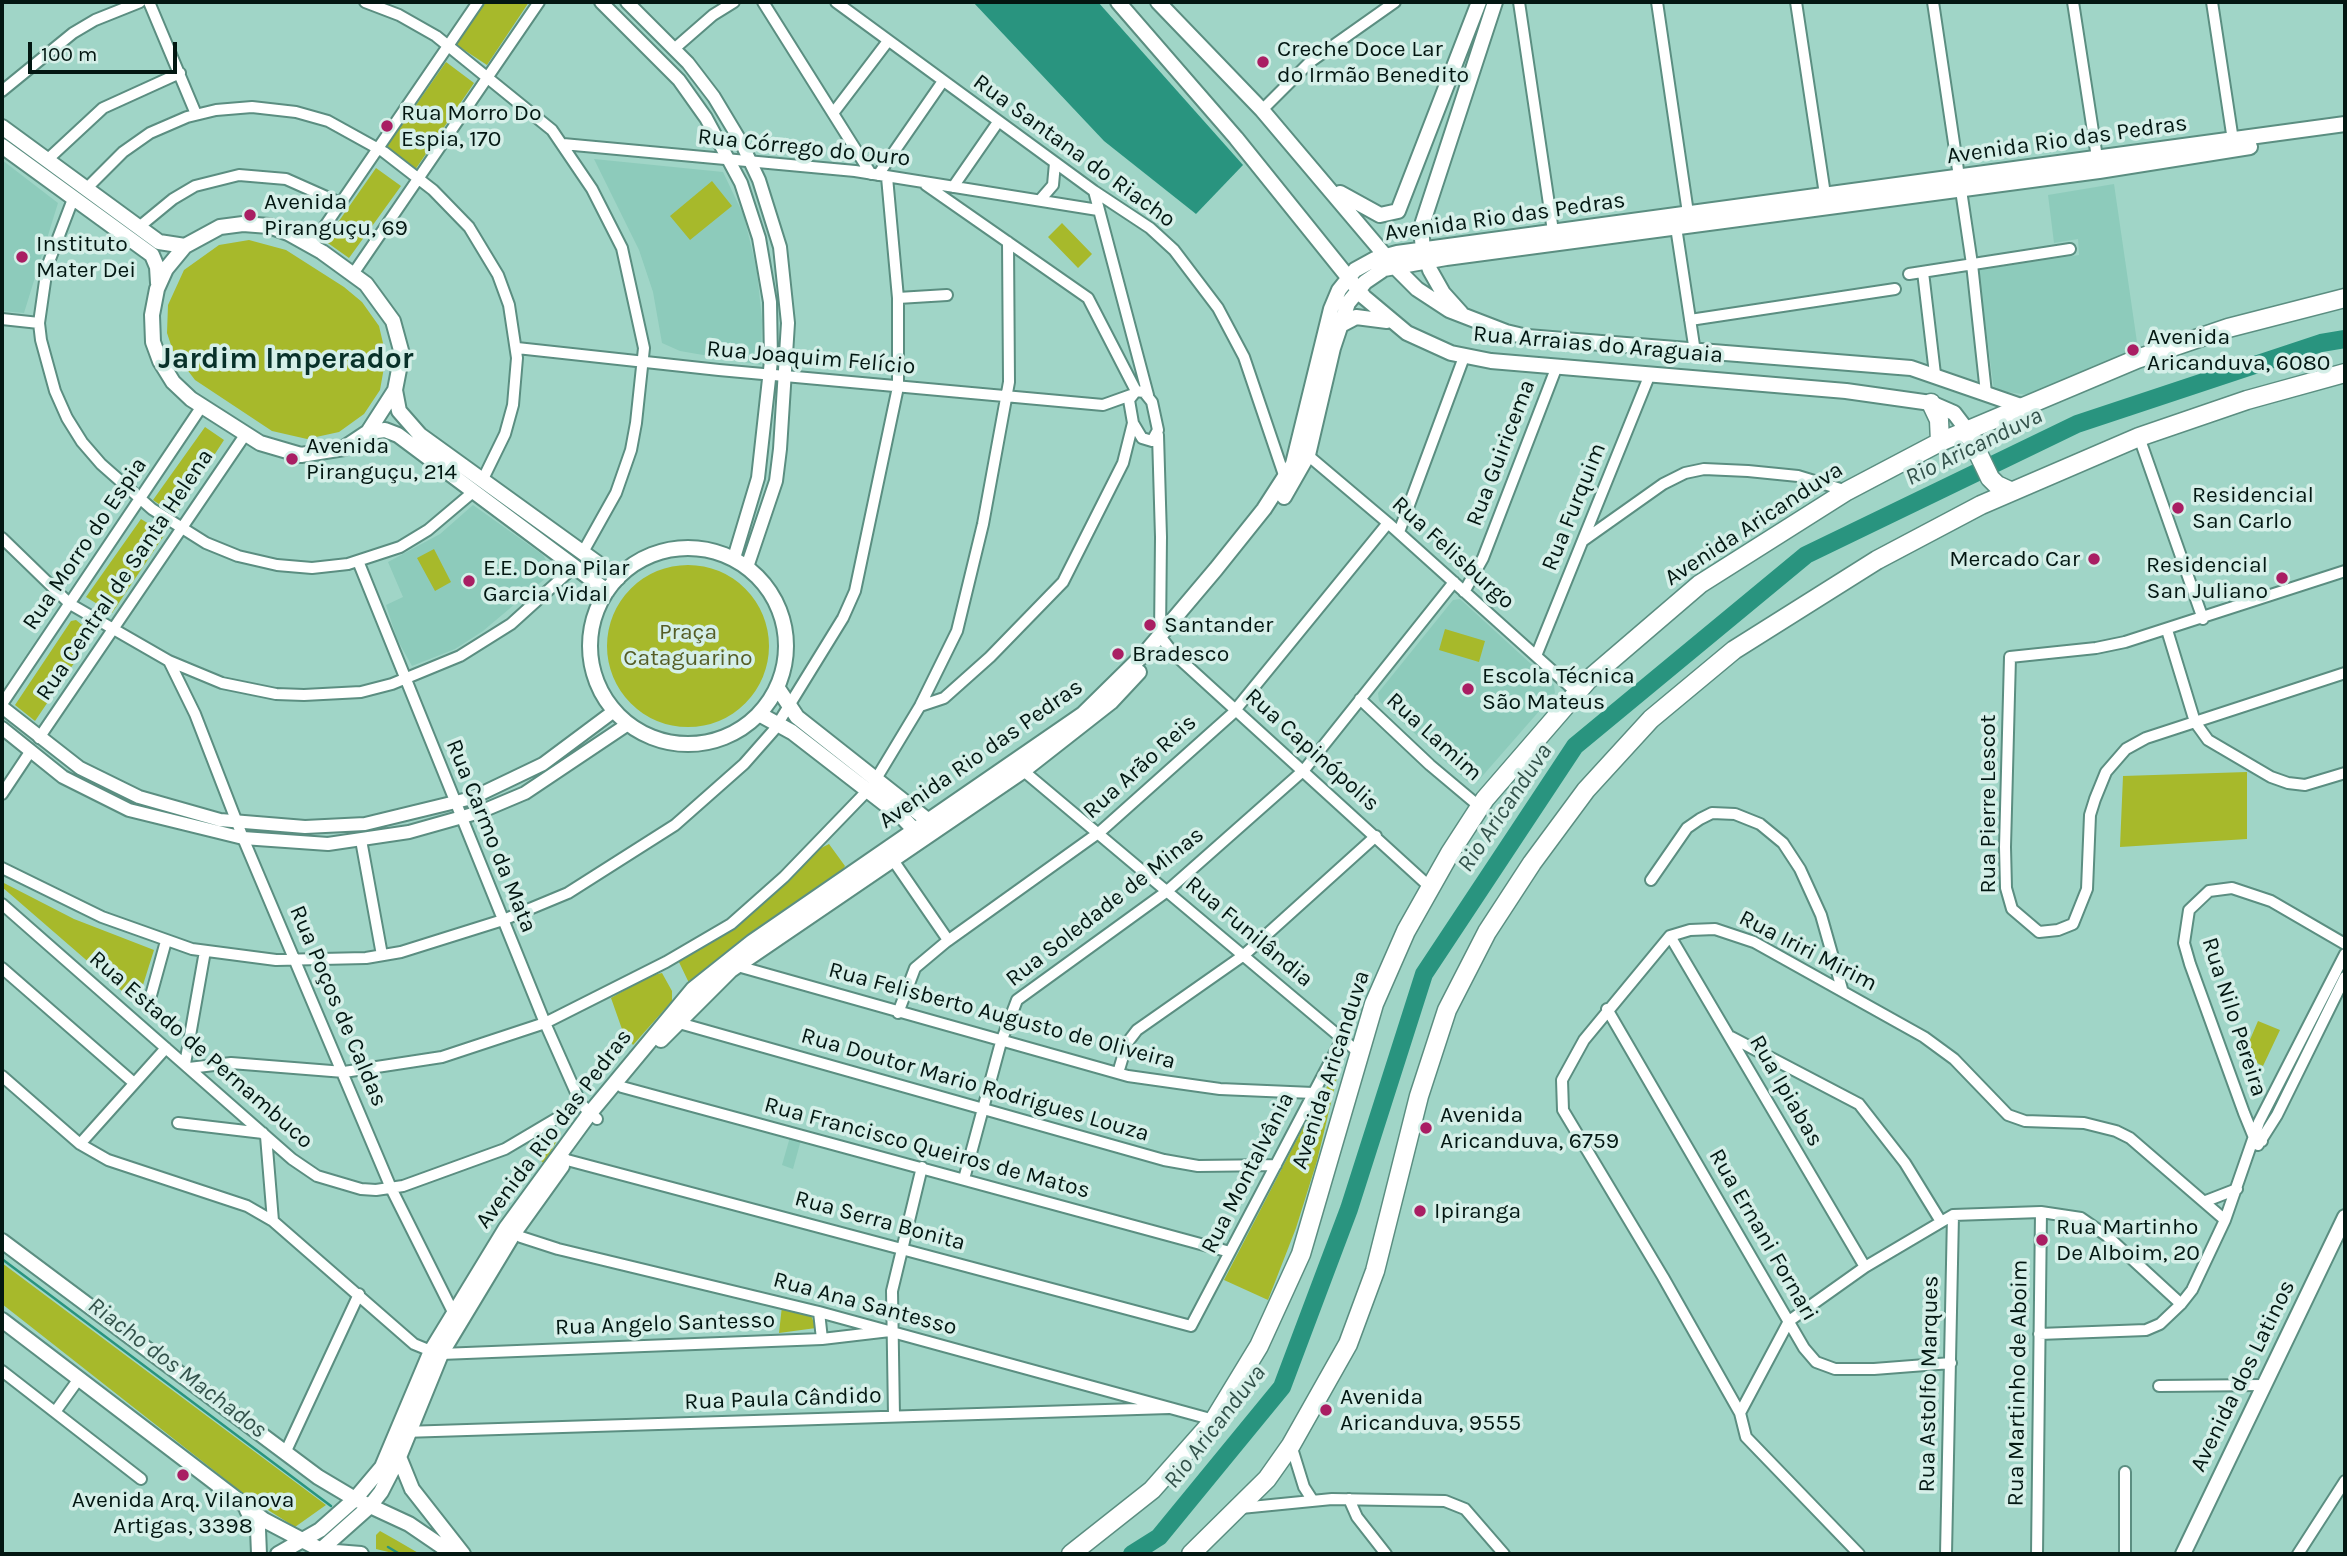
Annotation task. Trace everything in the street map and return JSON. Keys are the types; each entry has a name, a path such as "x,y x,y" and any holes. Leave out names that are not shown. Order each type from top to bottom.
{"highway":[{"name":"Avenida Aricanduva","path":"1071,1554 1152,1490 1214,1420 1259,1346 1301,1254 1358,1052 1374,1004 1406,931 1480,807 1576,692 1623,648 1700,584 1847,491 1940,442 2137,359 2228,328 2345,298"},
{"path":"1191,1554 1268,1479 1292,1445 1348,1344 1375,1271 1419,1096 1447,1010 1487,932 1532,863 1586,790 1651,719 1734,650 1877,560 2010,491 2139,437 2247,400 2345,373"},
{"path":"1931,403 1940,420 1940,442"},
{"path":"1967,430 1990,478 2010,491"}],"main road":[{"name":"Rua Arraias do Araguaia","path":"1118,2 1236,138 1358,290 1390,321 1407,333 1464,357 1846,391 1931,403 1954,413 1967,430"},
{"name":"Rua Arraias do Araguaia","path":"1158,2 1262,110 1390,261 1433,302 1467,318 1527,337 1695,352 1889,364 1935,374 2021,406"},
{"path":"1324,180 1380,215 1393,214 1405,198 1479,2"},
{"path":"1467,318 1443,293 1425,255 1424,214 1495,2"},
{"name":"Avenida Rio das Pedras","path":"1304,452 1331,309 1347,277 1390,261 1554,238 1676,227 1826,201 2098,165 2345,124"},
{"path":"2,127 159,242 185,246"},
{"name":"Avenida Rio das Pedras","path":"2234,144 2345,133"},
{"path":"2,146 152,255 158,267 152,328 160,361 173,382 202,406 245,435 260,443 301,455 344,448 368,432 396,390 402,364 397,330 380,299 353,274 312,245 269,226 243,224 220,227 185,246 158,284"},
{"path":"1405,198 1408,211 1415,215 1424,214"},
{"name":"Avenida Rio das Pedras","path":"1554,238 1688,213 1826,201"},
{"name":"Avenida Rio das Pedras","path":"278,1554 303,1542 355,1499 382,1467 403,1432 436,1352 510,1230 563,1157 589,1112 619,1084 671,1020 731,964 1111,702 1287,484 1304,452 1339,326 1348,303 1358,290 1390,261"},
{"path":"1339,326 1356,317 1390,321"},
{"path":"396,390 399,411 409,425 618,578"},
{"path":"368,432 384,430 398,435 607,591"},
{"path":"673,548 704,549 734,558 747,567 774,596 784,621 785,661 778,687 759,714 730,735 695,744 660,740 628,724 614,710 596,679 592,661 593,625 607,591 634,564 673,548"},
{"path":"778,687 789,708 872,785 919,835"},
{"path":"759,714 779,722 933,825"},
{"name":"Avenida Rio das Pedras","path":"731,964 893,860 919,835"},
{"name":"Avenida dos Latinos","path":"2183,1554 2345,1217"},
{"path":"5,1244 318,1477 355,1499 409,1524 453,1554"},
{"path":"2,1320 247,1509 319,1553 360,1554"},
{"name":"Avenida Rio das Pedras","path":"319,1553 370,1506 399,1457 403,1432"},
{"path":"399,1457 410,1485 463,1554"},
{"path":"247,1509 258,1529 259,1554"}],"street":[{"path":"2,91 73,33 95,20 140,2"},
{"path":"149,2 196,114"},
{"path":"365,2 399,15 448,46 552,130 592,189 622,248 635,293 644,363 631,450 616,493 583,552"},
{"path":"312,245 478,2"},
{"path":"353,274 539,2"},
{"path":"601,2 679,80 730,160 753,215 766,272 771,333 769,375 758,478 734,558"},
{"path":"627,2 674,49 714,97 750,162 771,213 780,247 789,323 787,376 776,481 747,567"},
{"path":"674,49 713,15 734,2"},
{"path":"2,868 55,896 166,941 205,951 296,960 383,955 503,920 568,893 675,825 744,764 789,708 843,618 855,591 898,387 898,298 878,175 763,2"},
{"name":"Rua Santana do Riacho","path":"836,2 998,122 1150,228 1174,250 1218,308 1244,357 1287,484"},
{"path":"1262,110 1326,49 1359,30 1395,2"},
{"path":"1519,2 1554,238"},
{"path":"1657,2 1688,213"},
{"path":"1796,2 1826,201"},
{"path":"1933,2 1972,264 1986,393"},
{"path":"2073,2 2098,165"},
{"path":"2212,2 2234,144"},
{"path":"834,112 888,41"},
{"path":"47,160 103,108 180,73"},
{"path":"878,175 943,81"},
{"path":"87,188 123,152 150,134 196,114 252,107 296,111 328,121 377,148 419,179 453,210 486,253 509,305 517,348 513,405 505,434 483,479"},
{"path":"953,187 998,122"},
{"name":"Rua Córrego do Ouro","path":"563,144 878,175 1098,210"},
{"path":"1040,200 1053,185 1055,163"},
{"path":"139,227 173,199 195,186 240,175 286,179 340,203"},
{"path":"920,706 944,698 990,657 1060,586 1077,560 1123,463 1132,420 1133,393 1088,298 924,183"},
{"path":"1094,191 1148,395 1156,415 1150,439 1123,463"},
{"path":"73,199 47,267 39,323 55,391 67,418 101,464 141,500 182,529 238,556 277,565 312,568 358,561 400,547 428,530 473,492"},
{"path":"1676,227 1695,352"},
{"path":"205,951 187,1066 231,1063 344,1072 442,1057 545,1023 666,962 731,924 784,877 872,785 920,706 957,631 983,524 1006,397 1008,242"},
{"path":"1909,274 2070,249"},
{"path":"1923,272 1935,374"},
{"path":"1690,320 1895,289"},
{"path":"898,298 947,295"},
{"path":"2,319 39,323"},
{"name":"Rua Joaquim Felício","path":"517,348 644,363 1006,397 1103,404 1133,393"},
{"path":"1399,532 1464,357"},
{"name":"Rua Guiricema","path":"1464,592 1483,558 1557,366"},
{"name":"Rua Furquim","path":"1536,656 1650,374"},
{"path":"1133,393 1148,395"},
{"name":"Rua Joaquim Felício","path":"1103,404 1132,420"},
{"name":"Rua Morro do Espia","path":"2,705 202,406"},
{"path":"1132,420 1150,439 1159,472 1163,639"},
{"name":"Rua Central de Santa Helena","path":"39,738 245,435"},
{"path":"2139,437 2203,619"},
{"name":"Rua Felisburgo","path":"1304,452 1399,532 1576,692"},
{"path":"1584,540 1663,484 1685,473 1704,470 1748,471 1798,477 1847,491"},
{"name":"Rua Arão Reis","path":"898,1013 912,972 948,940 1099,833 1236,709 1388,523"},
{"path":"2,538 70,604 169,661 194,673 252,690 304,695 361,692 405,679 486,642 531,607 574,566"},
{"name":"Rua Carmo da Mata","path":"358,561 545,1023 589,1112"},
{"path":"2345,571 2167,630 2195,722 2214,744 2271,777 2288,783 2305,785 2345,773"},
{"name":"Rua Soledade de Minas","path":"964,1179 1001,1042 1014,1005 1022,995 1168,891 1304,770 1454,582"},
{"name":"Rua Pierre Lescot","path":"2167,630 2096,649 2010,657 2006,888 2012,909 2039,932 2067,928 2078,915 2087,889 2090,815 2114,758 2146,738 2345,673"},
{"name":"Rua Capinópolis","path":"1163,639 1430,888"},
{"name":"Rua Poços de Caldas","path":"169,661 189,702 243,838 391,1188 457,1316"},
{"path":"189,702 194,673"},
{"name":"Rua Lamim","path":"1360,699 1430,765 1480,807"},
{"path":"2,705 39,738 80,768 126,791 182,810 237,822 334,827 365,824 455,804 543,764 614,710"},
{"path":"2,728 63,777 129,810 243,838 328,844 409,832 461,817 525,793 628,724"},
{"path":"2,794 30,752"},
{"name":"Rua Funilândia","path":"1020,767 1358,1052"},
{"path":"1651,880 1687,828 1700,819 1723,813 1760,824 1783,843 1800,869 1821,915 1842,989"},
{"path":"1118,1073 1127,1043 1137,1030 1244,956 1376,836"},
{"path":"362,840 383,955"},
{"path":"893,860 948,940"},
{"name":"Rua Nilo Pereira","path":"2258,1138 2190,964 2184,943 2189,910 2209,891 2232,888 2271,901 2345,944"},
{"name":"Rua Estado de Pernambuco","path":"2,904 264,1135 317,1176 361,1189 391,1188 493,1154 589,1112"},
{"name":"Rua Iriri Mirim","path":"1670,936 1704,929 1738,935 1842,989 1954,1059 2008,1115 2025,1121 2084,1123 2116,1131 2145,1148 2225,1220"},
{"path":"1670,936 1607,1009 1567,1067 1562,1080 1563,1110 1663,1277 1740,1413 1746,1437 1853,1552"},
{"name":"Rua Ipiabas","path":"1670,936 1865,1268"},
{"path":"150,999 166,941"},
{"path":"2039,1334 2146,1330 2160,1324 2181,1304 2192,1290 2225,1220 2250,1152 2309,1049 2345,954"},
{"name":"Rua Felisberto Augusto de Oliveira","path":"731,964 1118,1073 1220,1089 1313,1093"},
{"path":"2,968 134,1083"},
{"path":"2258,1138 2298,1044 2328,996 2345,977"},
{"name":"Rua Ernani Fornari","path":"1607,1009 1788,1321 1816,1362 1826,1366 1874,1369 1951,1363"},
{"name":"Rua Doutor Mario Rodrigues Louza","path":"671,1020 1180,1164 1276,1165"},
{"path":"1731,1037 1859,1104 1905,1163 1940,1220"},
{"name":"Rua Montalvânia","path":"1191,1326 1342,1039"},
{"path":"2298,1044 2309,1049"},
{"path":"80,1144 166,1048"},
{"path":"2,1076 80,1144 108,1160 247,1206 274,1221 414,1344 436,1352"},
{"name":"Rua Francisco Queiros de Matos","path":"619,1084 1230,1252"},
{"path":"178,1123 264,1135 274,1221"},
{"name":"Rua Serra Bonita","path":"563,1157 1191,1326"},
{"path":"894,1416 890,1331 892,1291 900,1248 922,1167"},
{"path":"2206,1201 2236,1189"},
{"path":"1740,1413 1788,1321 1865,1268 1940,1220 1953,1215 2041,1212 2081,1218 2092,1224 2181,1304"},
{"name":"Rua Martinho de Aboim","path":"2036,1554 2041,1212"},
{"name":"Rua Astolfo Marques","path":"1946,1554 1953,1215"},
{"name":"Rua Ana Santesso","path":"510,1230 558,1249 819,1312 1214,1420"},
{"path":"286,1451 359,1294"},
{"path":"819,1312 822,1339"},
{"name":"Rua Angelo Santesso","path":"436,1352 822,1339 890,1331"},
{"path":"2,1371 141,1479"},
{"path":"55,1412 78,1380"},
{"path":"2159,1386 2264,1385"},
{"path":"1101,1411 1105,1399 1104,1390"},
{"name":"Rua Paula Cândido","path":"403,1432 1169,1408"},
{"path":"1292,1445 1304,1487 1313,1502"},
{"path":"2125,1554 2126,1472"},
{"path":"2298,1554 2345,1481"},
{"path":"1349,1499 1357,1517 1386,1554"},
{"path":"1241,1508 1349,1499 1445,1502 1465,1509 1504,1554"}],"shaded area":[{"path":"973,2 1098,2 1243,165 1196,214 1104,141"},
{"path":"594,159 723,172 744,216 757,271 762,320 761,365 680,351 662,343 653,292 639,250"},
{"name":"Instituto Mater Dei","path":"2,160 58,203 24,313 2,311"},
{"path":"2114,184 2138,349 2028,395 1994,390 1978,270 2079,255 2078,239 2054,243 2048,195"},
{"name":"E.E. Dona Pilar Garcia Vidal","path":"473,505 543,555 553,572 483,631 455,649 412,666 397,639 386,605 403,597 388,562 440,534"},
{"name":"Escola Técnica São Mateus","path":"1460,599 1554,685 1555,693 1478,781 1468,782 1379,701 1378,693 1453,600"},
{"path":"790,1137 801,1140 793,1169 782,1165"}],"green space":[{"path":"486,2 529,2 487,65 455,44"},
{"path":"446,62 474,83 415,170 386,148"},
{"path":"376,168 401,186 349,258 325,241"},
{"path":"712,181 732,206 690,240 670,216"},
{"path":"1062,223 1092,254 1078,268 1048,237"},
{"path":"249,240 286,250 344,287 362,302 379,326 386,356 380,390 364,414 339,432 307,439 272,431 195,380 173,351 167,333 168,305 184,270 219,245"},
{"path":"205,427 224,440 175,515 153,500"},
{"path":"141,519 165,534 112,613 86,597"},
{"path":"434,549 451,582 435,591 417,558"},
{"name":"Praça Cataguarino","path":"688,565 719,571 745,589 763,615 769,646 763,677 745,703 719,721 688,727 657,721 631,703 613,677 607,646 613,615 631,589 657,571"},
{"path":"76,620 91,632 91,638 35,721 15,705 71,621"},
{"path":"1445,629 1485,641 1479,662 1439,650"},
{"path":"2247,772 2247,839 2120,847 2123,776"},
{"path":"829,844 845,866 841,872 758,928 689,983 678,960 790,880 819,849"},
{"path":"2,882 74,919 154,950 137,1004 2,887"},
{"path":"662,973 672,991 672,1001 633,1045 623,1032 611,998 649,976"},
{"path":"2258,1021 2280,1030 2263,1066 2243,1056"},
{"path":"1340,1065 1317,1161 1296,1228 1268,1300 1224,1280 1306,1122"},
{"path":"556,1128 561,1133 544,1164 527,1145"},
{"path":"2,1263 326,1505 295,1527 249,1498 2,1304"},
{"path":"782,1306 810,1313 816,1328 779,1333"},
{"path":"380,1531 420,1554 397,1554 376,1549 376,1535"}],"waterway":[{"name":"Rio Aricanduva","path":"1132,1554 1159,1537 1282,1387 1349,1209 1424,974 1575,746 1806,555 2077,424 2321,343 2345,339"},
{"name":"Riacho dos Machados","path":"2,1259 331,1506"},
{"name":"Riacho dos Machados","path":"388,1547 398,1553"}],"place":[{"name":"Creche Doce Lar do Irmão Benedito","path":"1263,62"},
{"name":"Rua Morro Do Espia, 170","path":"387,126"},
{"name":"Avenida Piranguçu, 69","path":"250,215"},
{"name":"Instituto Mater Dei","path":"22,257"},
{"name":"Avenida Aricanduva, 6080","path":"2133,350"},
{"name":"Avenida Piranguçu, 214","path":"292,459"},
{"name":"Residencial San Carlo","path":"2178,508"},
{"name":"Mercado Car","path":"2094,559"},
{"name":"Residencial San Juliano","path":"2282,578"},
{"name":"E.E. Dona Pilar Garcia Vidal","path":"469,581"},
{"name":"Santander","path":"1150,625"},
{"name":"Bradesco","path":"1118,654"},
{"name":"Escola Técnica São Mateus","path":"1468,689"},
{"name":"Avenida Aricanduva, 6759","path":"1426,1128"},
{"name":"Ipiranga","path":"1420,1211"},
{"name":"Rua Martinho De Alboim, 20","path":"2042,1240"},
{"name":"Avenida Aricanduva, 9555","path":"1326,1410"},
{"name":"Avenida Arq. Vilanova Artigas, 3398","path":"183,1475"}],"district":[{"name":"Jardim Imperador","path":"286,359"}]}
